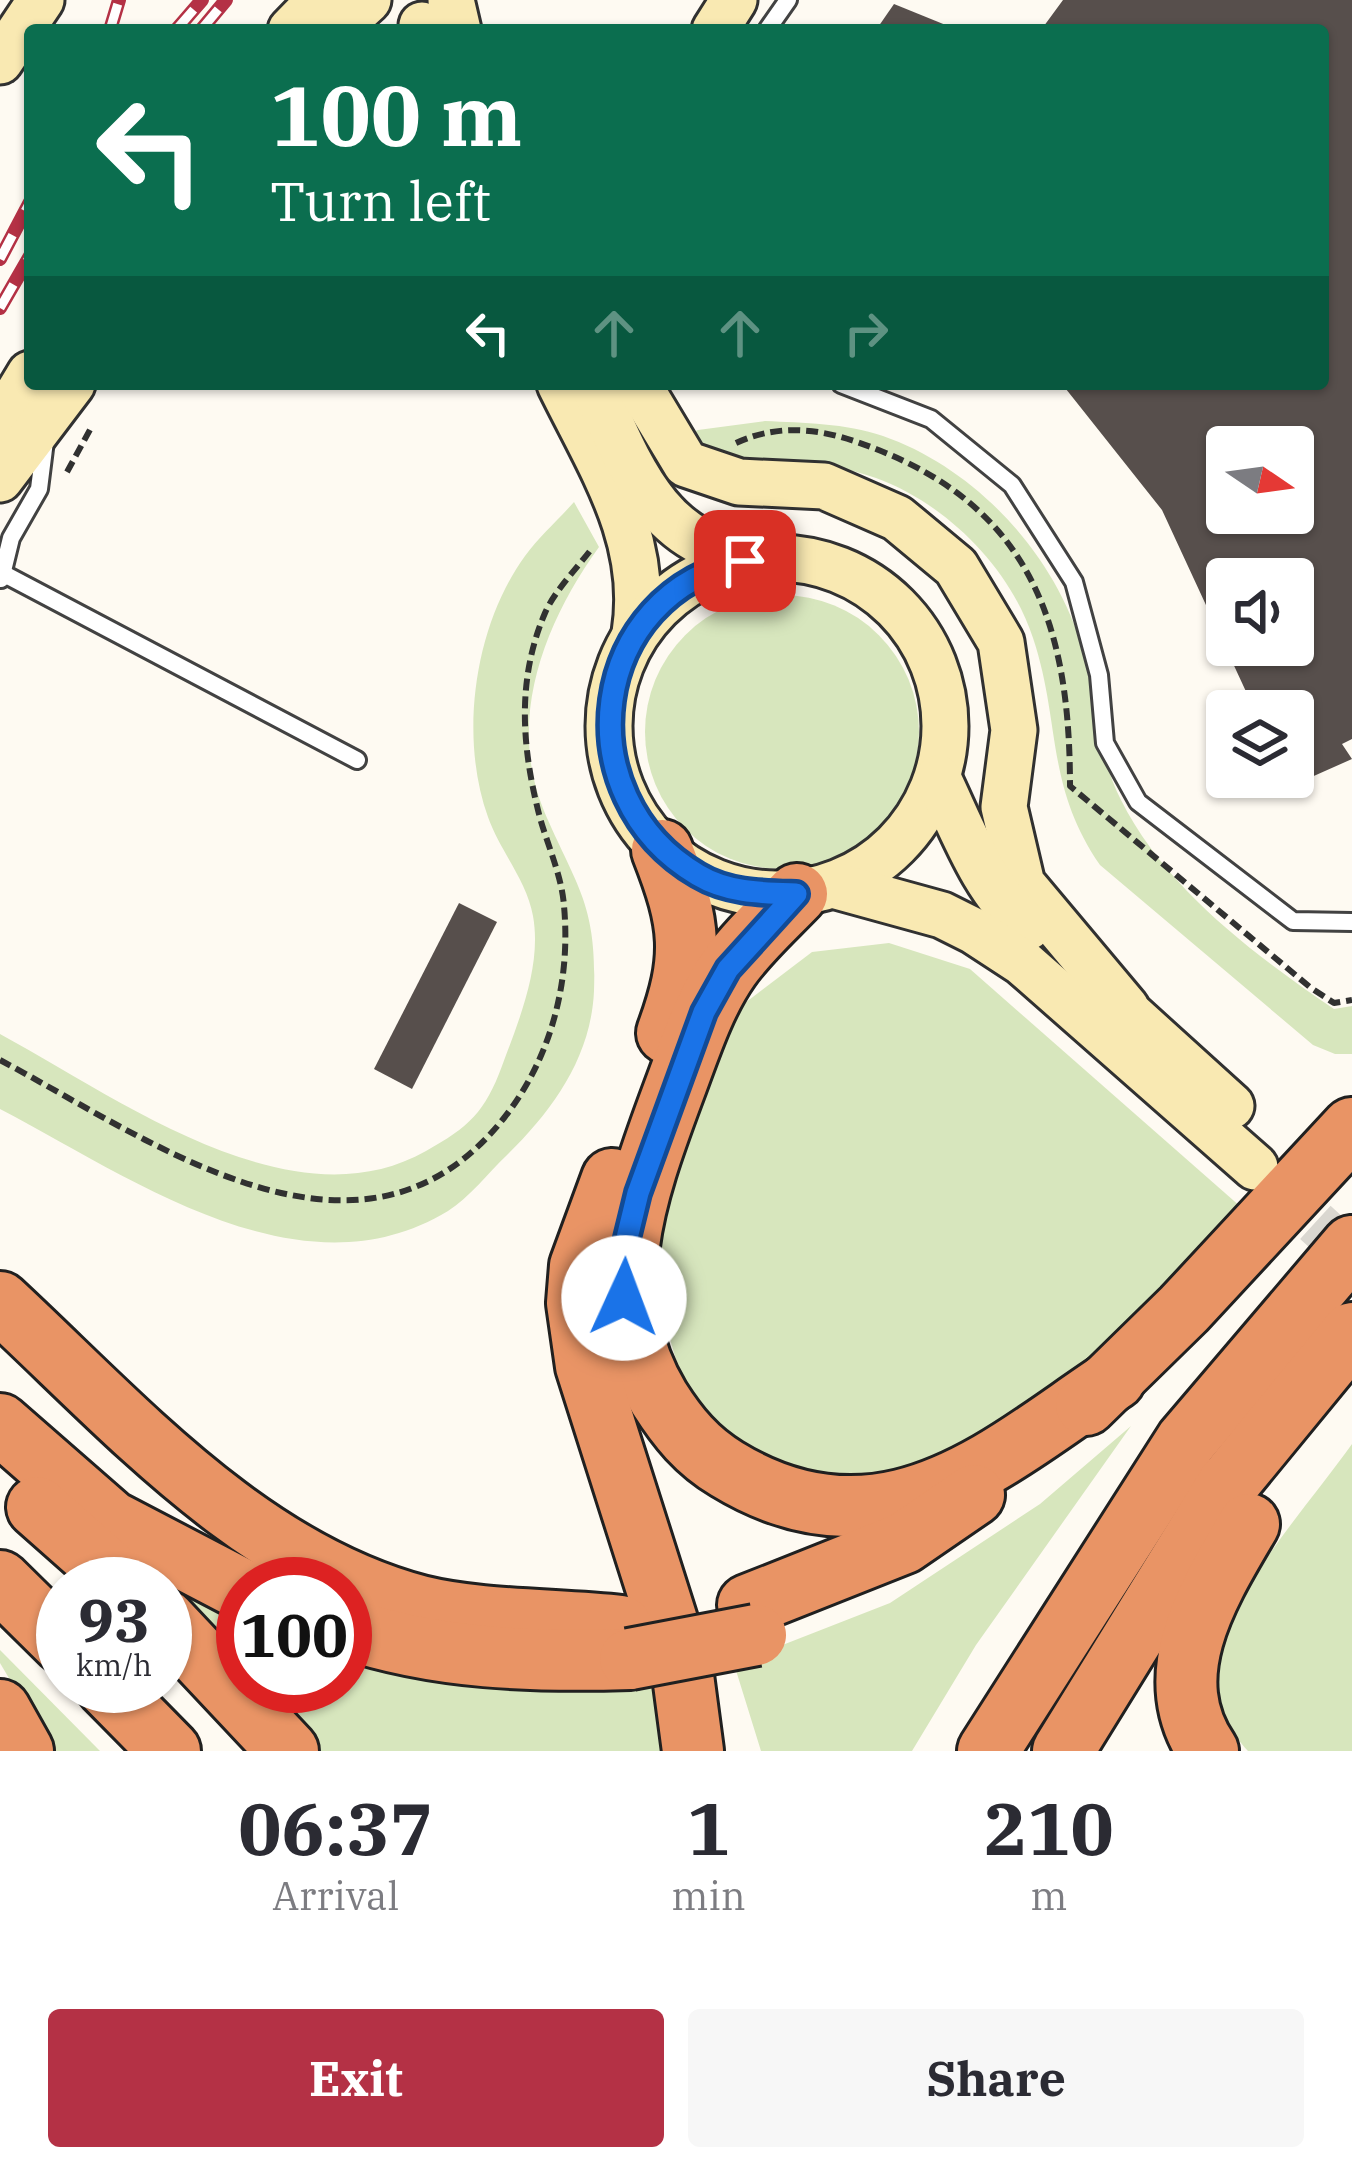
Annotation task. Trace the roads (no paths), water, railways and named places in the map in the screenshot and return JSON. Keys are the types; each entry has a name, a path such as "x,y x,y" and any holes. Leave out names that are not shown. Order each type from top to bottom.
{"highway":[{"path":"662,850 685,910 689,962 580,1267 577,1303 586,1366 682,1668 693,1751"},
{"path":"815,890 728,969 704,1012 638,1193 627,1238 624,1298 645,1373 669,1413 699,1452 744,1480 799,1503 854,1507 902,1500 951,1483 1115,1379"},
{"path":"752,1620 904,1543 1008,1473 1115,1379 1352,1128"},
{"path":"372,1638 539,1662 833,1604 914,1562 1032,1480 1127,1402 1352,1168"},
{"path":"602,1208 596,1265 603,1356 639,1479 705,1651 735,1751"},
{"path":"954,1751 1002,1672 1186,1441 1352,1246"},
{"path":"0,1302 201,1488 309,1564 422,1606 626,1642"},
{"path":"1063,1751 1228,1484 1352,1336"},
{"path":"1208,1751 1187,1705 1185,1674 1206,1598 1352,1336"},
{"path":"0,1424 111,1520 216,1576"},
{"path":"988,1751 1186,1441"},
{"path":"1,1475 75,1557"},
{"path":"1,1475 94,1557"},
{"path":"0,1581 36,1616"},
{"path":"0,1607 36,1641"},
{"path":"192,1649 288,1751"},
{"path":"192,1686 251,1751"},
{"path":"0,1710 23,1751"},
{"path":"109,1713 146,1751"},
{"path":"133,1713 170,1751"}],"main road":[{"path":"297,24 320,0"},
{"path":"342,24 368,0"},
{"path":"0,61 24,25"},
{"path":"0,424 24,384"},
{"path":"563,390 625,519 643,589 635,633 615,676 608,723 614,770 632,813 662,850 701,878 748,892 815,890 942,915 974,931 1023,963 1264,1155 1126,1009 1022,884 1004,807 1015,730 1000,642 956,567 897,518 824,486 740,482 686,464 642,390"},
{"path":"596,390 663,518 694,540 731,554 825,562 874,586 912,623 938,671 946,724 938,778 915,824 879,861 815,890"},
{"path":"0,478 58,394"},
{"path":"635,633 671,593 718,566 771,556"},
{"path":"938,778 983,873 1007,909 1126,1009"}],"lane":[{"path":"857,390 932,419 1012,485 1074,582 1099,675 1105,743 1138,802 1293,921 1352,922"},
{"path":"58,394 39,489 11,538 3,578 357,760"}],"tunnel":[{"path":"1266,1177 1352,1256"}],"railway":[{"path":"112,24 119,0"},
{"path":"181,24 202,0"},
{"path":"206,24 226,0"},
{"path":"0,259 24,213"},
{"path":"0,308 24,266"}]}
